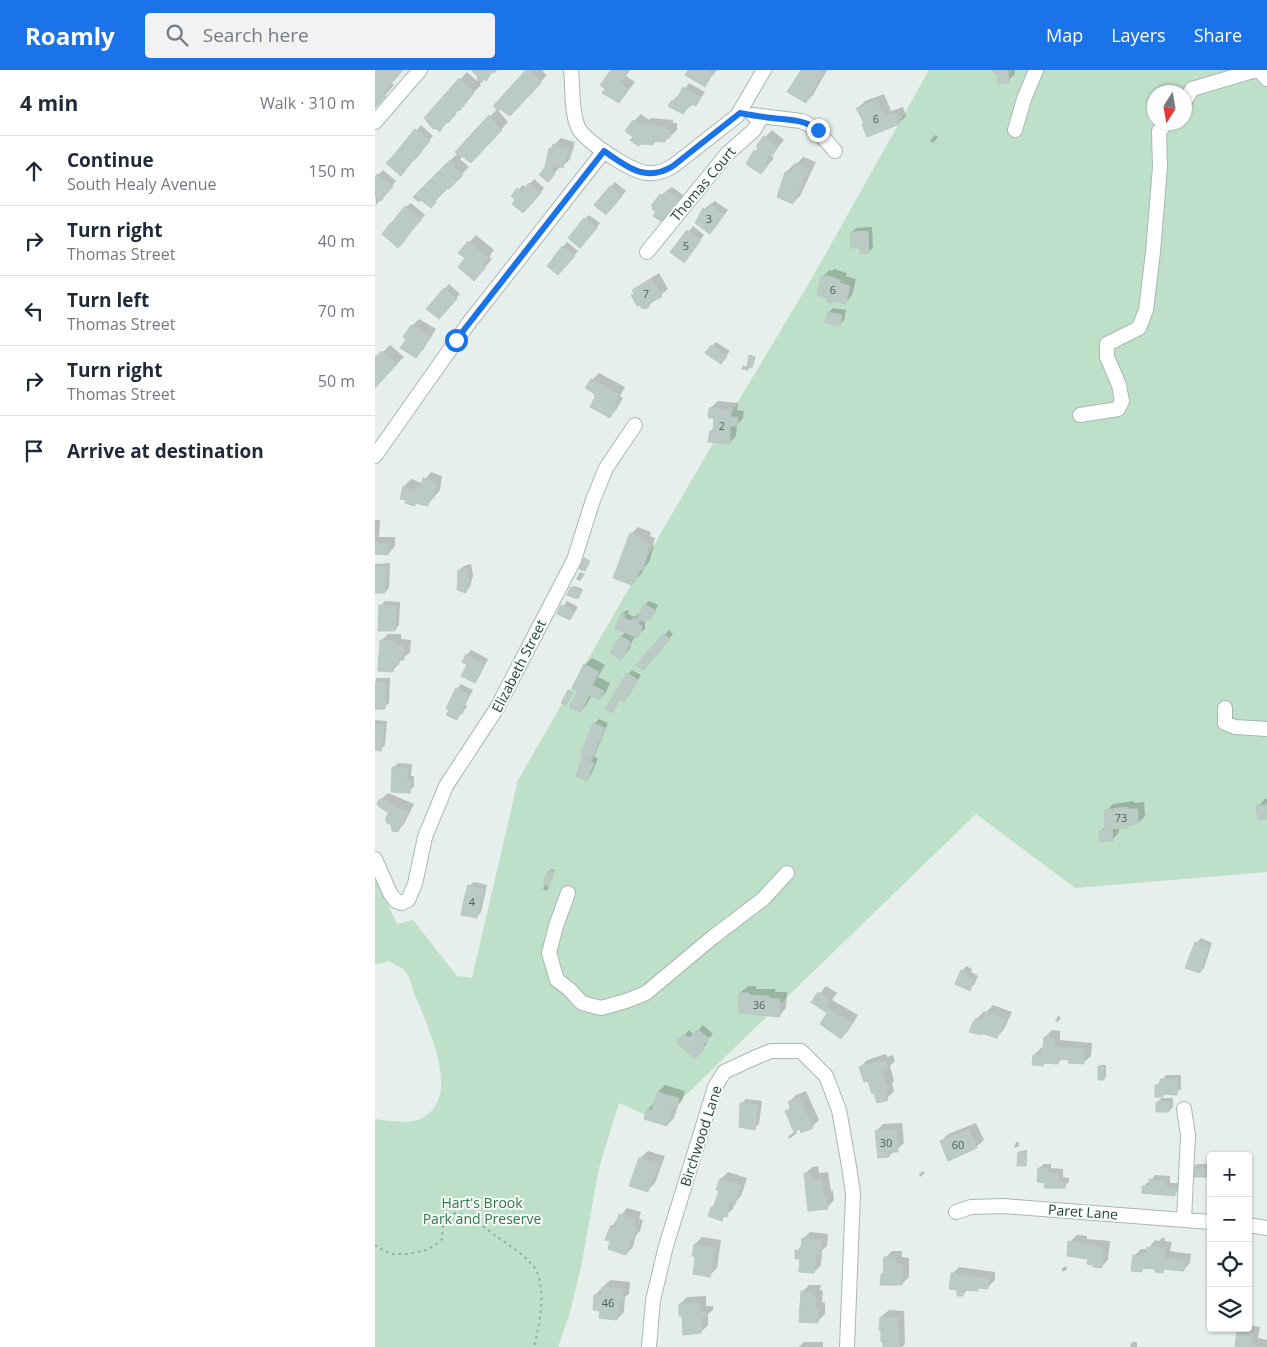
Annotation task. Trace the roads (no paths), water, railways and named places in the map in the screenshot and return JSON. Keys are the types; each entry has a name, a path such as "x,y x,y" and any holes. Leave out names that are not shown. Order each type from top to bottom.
{"street":[{"path":"375,122 420,70"},
{"path":"571,70 575,117 579,130 621,163 648,174 661,172 673,166 740,113 764,70"},
{"path":"1015,130 1024,99 1036,70"},
{"path":"1192,89 1257,70 1267,79"},
{"path":"740,113 807,123 818,130 835,151"},
{"name":"Thomas Court","path":"647,252 727,154 753,130 761,116"},
{"path":"1080,414 1118,410 1121,401 1119,385 1107,357 1107,344 1139,328 1146,310 1160,168 1160,130"},
{"path":"375,456 468,324 604,151"},
{"name":"Elizabeth Street","path":"375,859 390,893 401,903 408,900 415,884 422,848 446,786 497,708 574,560 593,500 607,468 635,425"},
{"path":"1225,708 1225,723 1235,728 1267,729"},
{"path":"569,893 556,926 549,953 554,971 557,980 569,989 582,1003 601,1008 646,993 713,937 763,899 787,873"},
{"name":"Birchwood Lane","path":"649,1347 653,1300 666,1246 715,1087 724,1072 754,1058 771,1051 801,1051 826,1076 839,1110 849,1166 853,1194 847,1347"},
{"path":"1184,1109 1188,1135 1184,1220"},
{"name":"Paret Lane","path":"956,1212 971,1207 1003,1206 1207,1222"},
{"path":"1252,1226 1267,1228"}],"park label":[{"name":"Hart's Brook Park and Preserve","path":"482,1212"}]}
